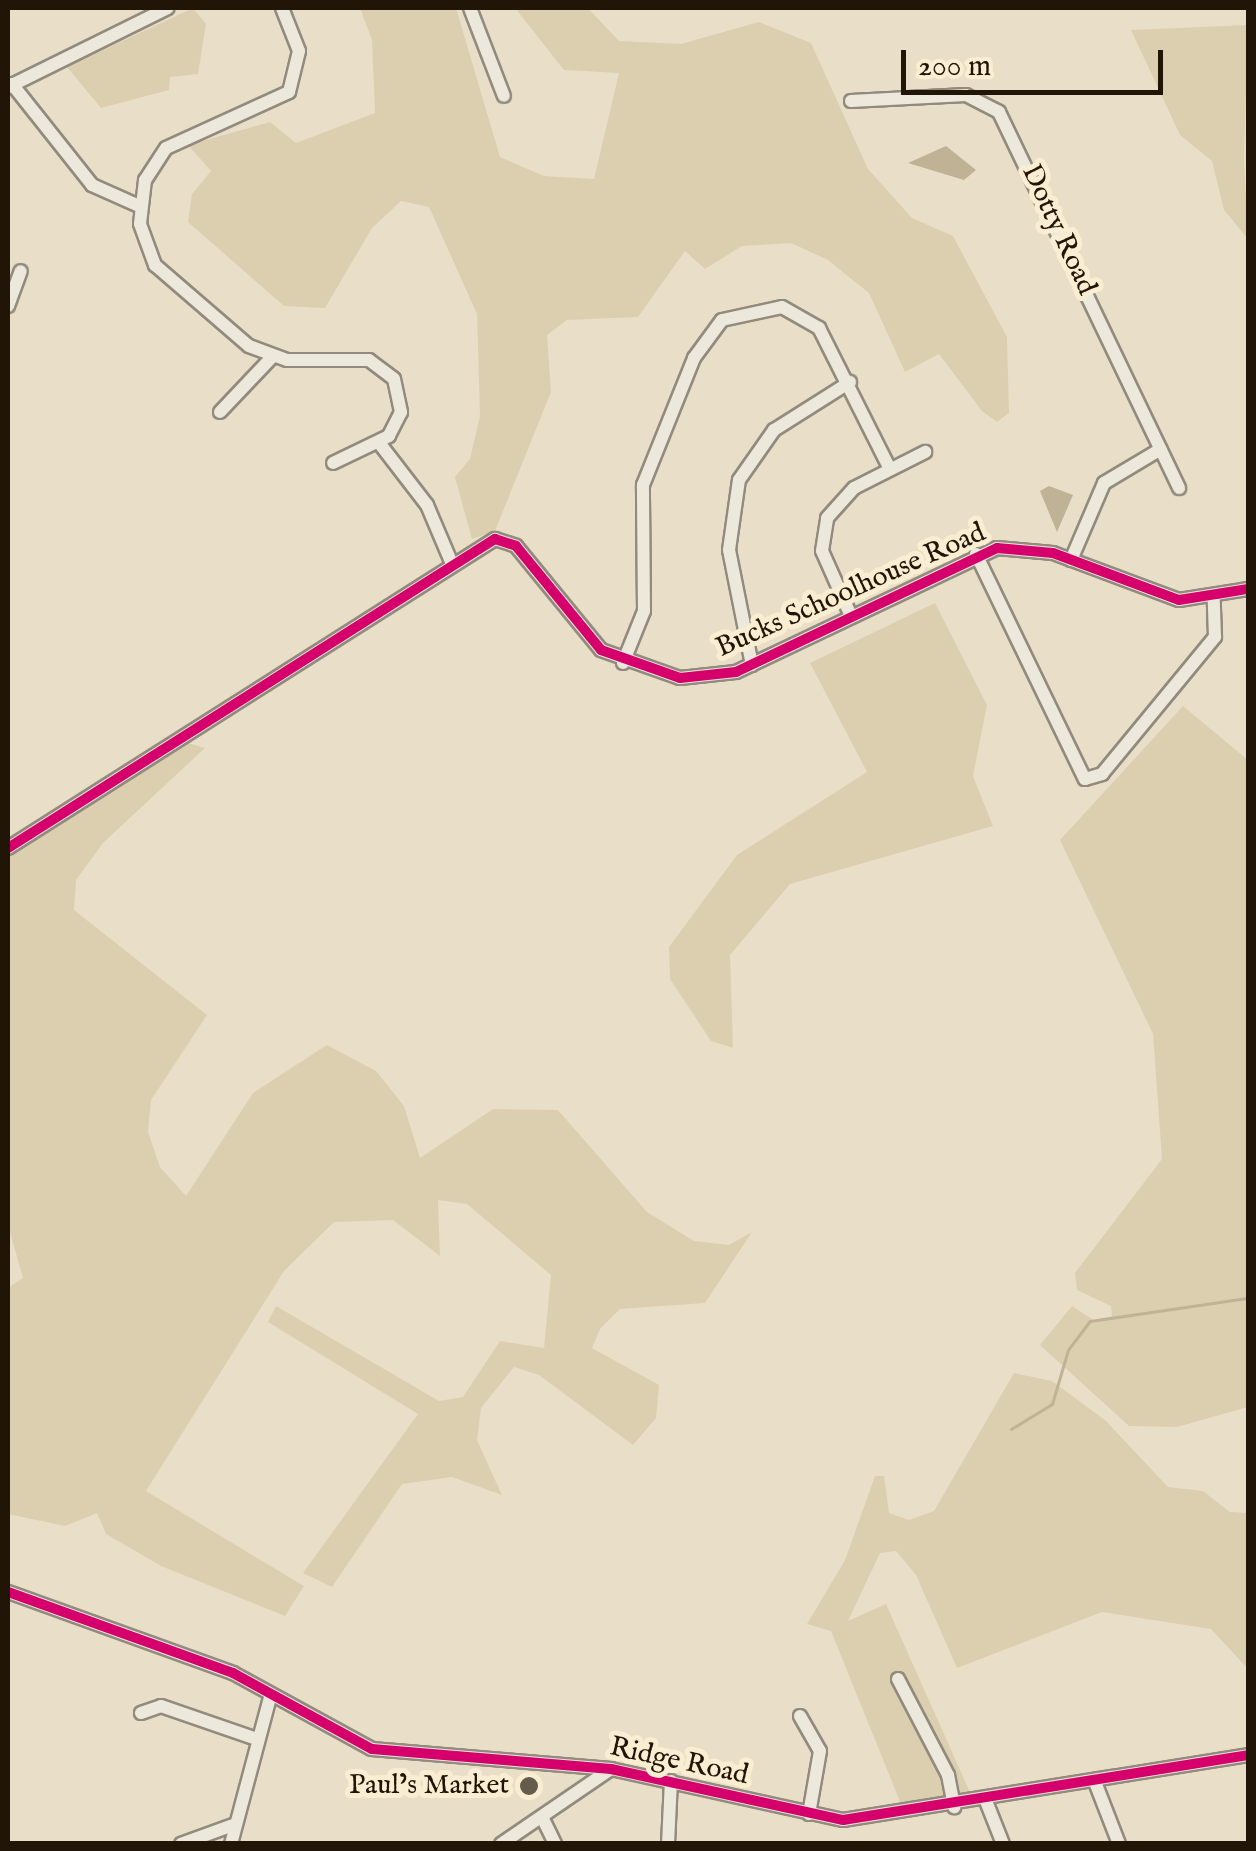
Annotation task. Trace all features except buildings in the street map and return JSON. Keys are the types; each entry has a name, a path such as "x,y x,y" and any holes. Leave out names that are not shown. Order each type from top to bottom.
{"street":[{"path":"139,206 92,185 10,86 168,8"},
{"path":"282,8 299,52 289,92 268,109 180,136 155,162 139,206 154,265 272,357 356,358 384,368 401,412 380,444 333,463"},
{"path":"470,8 504,96"},
{"name":"Dotty Road","path":"852,101 966,96 1000,112 1178,488"},
{"path":"8,306 21,271"},
{"path":"624,664 644,611 643,486 714,329 746,309 796,312 827,338 890,469"},
{"path":"220,412 272,357"},
{"path":"752,665 730,550 739,480 774,430 850,382"},
{"path":"380,444 428,505 452,564"},
{"path":"1071,560 1104,482 1161,449"},
{"path":"851,616 825,562 824,530 846,494 925,452"},
{"name":"Bucks Schoolhouse Road","path":"8,848 472,551 513,544 573,623 624,664 680,678 752,665 976,554 1018,546 1071,560 1158,596 1214,600 1248,589"},
{"name":"Bucks Schoolhouse Road","path":"976,554 1085,780 1102,774 1215,638 1214,600"},
{"name":"Ridge Road","path":"8,1592 271,1694 389,1753 610,1769 809,1814 863,1821 1248,1755"},
{"path":"898,1679 948,1775 954,1807"},
{"path":"231,1844 271,1694"},
{"path":"141,1713 161,1706 257,1739"},
{"path":"800,1716 820,1751 809,1814"},
{"path":"501,1844 610,1769"},
{"path":"668,1844 671,1781"},
{"path":"1095,1782 1119,1844"},
{"path":"986,1800 1003,1844"},
{"path":"542,1816 555,1844"},
{"path":"181,1844 234,1826"}],"shaded area":[{"path":"193,8 206,24 198,74 170,77 169,90 101,108 67,67"},
{"path":"360,8 456,8 500,157 544,176 594,179 619,73 564,70 515,8 588,8 619,41 681,44 759,22 811,43 868,169 912,218 953,236 1007,337 1009,413 997,422 982,411 939,354 905,372 869,293 828,260 791,243 742,246 705,269 685,251 638,317 567,320 547,335 551,392 495,531 472,539 455,477 470,459 480,416 477,314 429,207 401,201 372,228 325,308 284,306 188,222 192,194 211,171 188,145 270,122 296,143 375,113 372,40"},
{"path":"1248,25 1244,159 1248,239 1224,210 1212,161 1180,135 1131,30"},
{"path":"946,146 976,170 964,180 908,163"},
{"path":"1049,486 1073,495 1057,532 1040,491"},
{"path":"935,603 987,705 973,776 993,826 790,884 730,955 733,1048 711,1041 670,979 669,947 737,855 867,772 810,663"},
{"path":"1183,706 1248,760 1248,1407 1177,1427 1129,1426 1040,1345 1072,1306 1095,1321 1112,1316 1111,1306 1077,1290 1075,1273 1162,1159 1153,1034 1060,840"},
{"path":"188,743 205,748 103,843 76,880 74,910 207,1015 151,1100 148,1132 160,1167 186,1196 253,1093 327,1045 376,1071 404,1106 420,1158 493,1109 558,1110 647,1212 694,1241 729,1245 752,1232 705,1303 620,1309 600,1329 592,1348 659,1385 656,1418 633,1445 539,1375 514,1367 481,1408 477,1440 502,1495 452,1477 402,1484 332,1587 303,1573 418,1414 268,1322 276,1306 439,1401 463,1397 500,1341 544,1348 551,1275 467,1204 438,1200 440,1256 393,1220 334,1222 284,1271 146,1491 304,1586 285,1616 161,1566 106,1534 97,1513 65,1526 8,1514 8,1288 23,1278 8,1225 8,853"},
{"path":"1014,1373 1052,1381 1105,1420 1168,1487 1203,1491 1230,1512 1248,1513 1248,1669 1211,1629 1102,1612 957,1668 916,1575 896,1551 880,1553 848,1621 886,1604 973,1799 903,1809 831,1631 807,1624 845,1560 875,1476 884,1476 889,1513 909,1520 934,1511"}],"waterway":[{"path":"1011,1429 1052,1404 1068,1350 1090,1321 1248,1298"}],"cycle path":[{"path":"8,848 495,539 516,546 601,650 680,678 736,672 997,548 1053,553 1179,600 1248,589"},
{"path":"8,1592 233,1673 372,1749 611,1769 843,1820 1248,1755"}],"place":[{"name":"Paul’s Market","path":"529,1786"}]}
